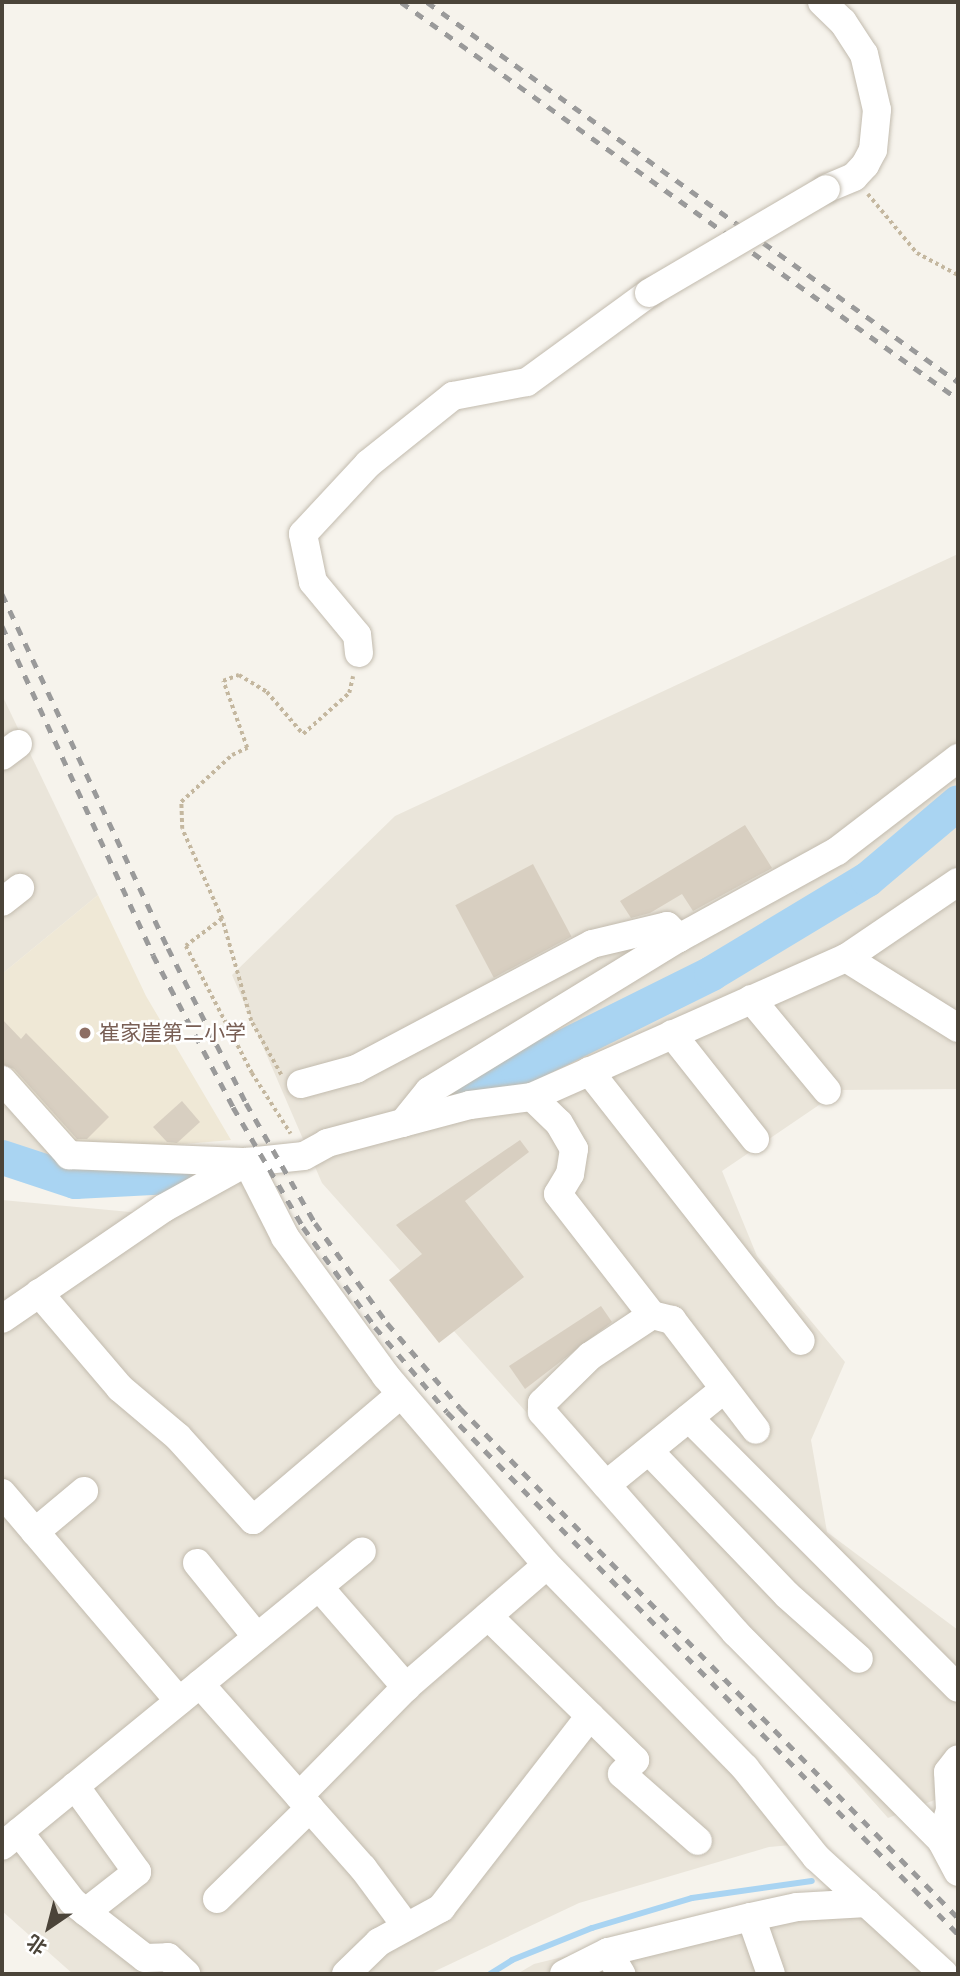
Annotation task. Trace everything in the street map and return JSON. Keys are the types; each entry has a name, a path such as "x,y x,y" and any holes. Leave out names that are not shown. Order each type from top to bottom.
{"street":[{"path":"359,653 357,635 313,582 303,534 368,464 453,396 527,382 649,293 826,189 853,177 873,149 875,91 855,37 821,2"},
{"path":"403,1123 429,1091 679,937 837,851 958,758"},
{"path":"2,1080 69,1155 247,1162 304,1156 327,1143 470,1105 532,1097 846,958 958,882"},
{"path":"301,1084 356,1069 592,944 667,926 679,937"},
{"path":"846,958 958,1028"},
{"path":"751,999 827,1091"},
{"path":"672,1034 755,1139"},
{"path":"589,1071 801,1341"},
{"path":"532,1097 559,1123 574,1149 570,1174 558,1194 652,1315 672,1320 722,1391 756,1430"},
{"path":"2,1319 164,1208 247,1162"},
{"path":"247,1162 285,1237 401,1394 547,1565 745,1768 816,1857 944,1974"},
{"path":"40,1293 120,1388 178,1437 253,1520 401,1394"},
{"path":"652,1315 590,1356 542,1403 542,1412 735,1632 941,1840 958,1872"},
{"path":"606,1485 722,1391"},
{"path":"689,1418 958,1688"},
{"path":"649,1451 787,1595 859,1659"},
{"path":"35,1532 84,1490"},
{"path":"2,1493 35,1532 189,1693 305,1802 406,1926"},
{"path":"186,1974 167,1957 145,1958 86,1912 10,1839 362,1551"},
{"path":"198,1563 257,1637"},
{"path":"217,1899 405,1687 547,1565"},
{"path":"319,1587 405,1687"},
{"path":"488,1616 635,1760 622,1774 698,1841"},
{"path":"345,1974 379,1942 441,1908 590,1716"},
{"path":"941,1840 954,1806 948,1772 958,1759"},
{"path":"75,1786 137,1872 86,1912"},
{"path":"564,1974 614,1963 751,1917 797,1908 867,1903"},
{"path":"751,1917 771,1974"}],"path":[{"path":"853,177 916,253 958,275"},
{"path":"301,1084 287,1085 251,1021 222,919 182,829 181,802 232,755 247,748 223,681 239,675 267,692 303,734 349,693 359,653"},
{"path":"222,919 186,946 252,1073 304,1156"}],"shaded area":[{"path":"958,554 958,1089 841,1090 722,1171 757,1256 845,1362 811,1440 827,1532 958,1630 958,1791 888,1818 322,1183 232,975 395,816"},
{"path":"2,695 98,895 2,974"},
{"name":"崔家崖第二小学","path":"98,895 146,996 231,1140 82,1153 2,1069 2,974"},
{"path":"2,1069 82,1153 34,1156 2,1142"},
{"path":"248,1175 381,1377 814,1843 769,1847 579,1903 429,1974 73,1974 2,1911 2,1200 141,1213"},
{"path":"785,1902 877,1907 952,1974 517,1974 534,1964"}],"building":[{"path":"745,825 772,868 693,911 682,894 650,913 631,918 620,901"},
{"path":"533,864 571,936 494,978 455,905"},
{"path":"2,1019 21,1039 26,1033 109,1117 87,1139 77,1139 14,1069 2,1064"},
{"path":"182,1101 200,1122 177,1143 167,1142 153,1127"},
{"path":"520,1140 529,1152 465,1201 524,1277 439,1343 389,1280 422,1254 396,1225"},
{"path":"601,1306 612,1322 525,1389 509,1366"}],"waterway":[{"path":"430,1095 518,1069 711,973 867,879 958,802"},
{"path":"2,1157 75,1181 190,1175"},
{"path":"490,1974 512,1960 592,1928 692,1898 812,1881"}],"railway":[{"path":"401,2 958,399"},
{"path":"427,2 958,382"},
{"path":"2,594 168,948 246,1103 315,1223 387,1323 460,1408 958,1918"},
{"path":"2,626 153,955 233,1107 303,1227 375,1327 447,1412 958,1934"}],"place":[{"name":"崔家崖第二小学","path":"85,1033"}]}
